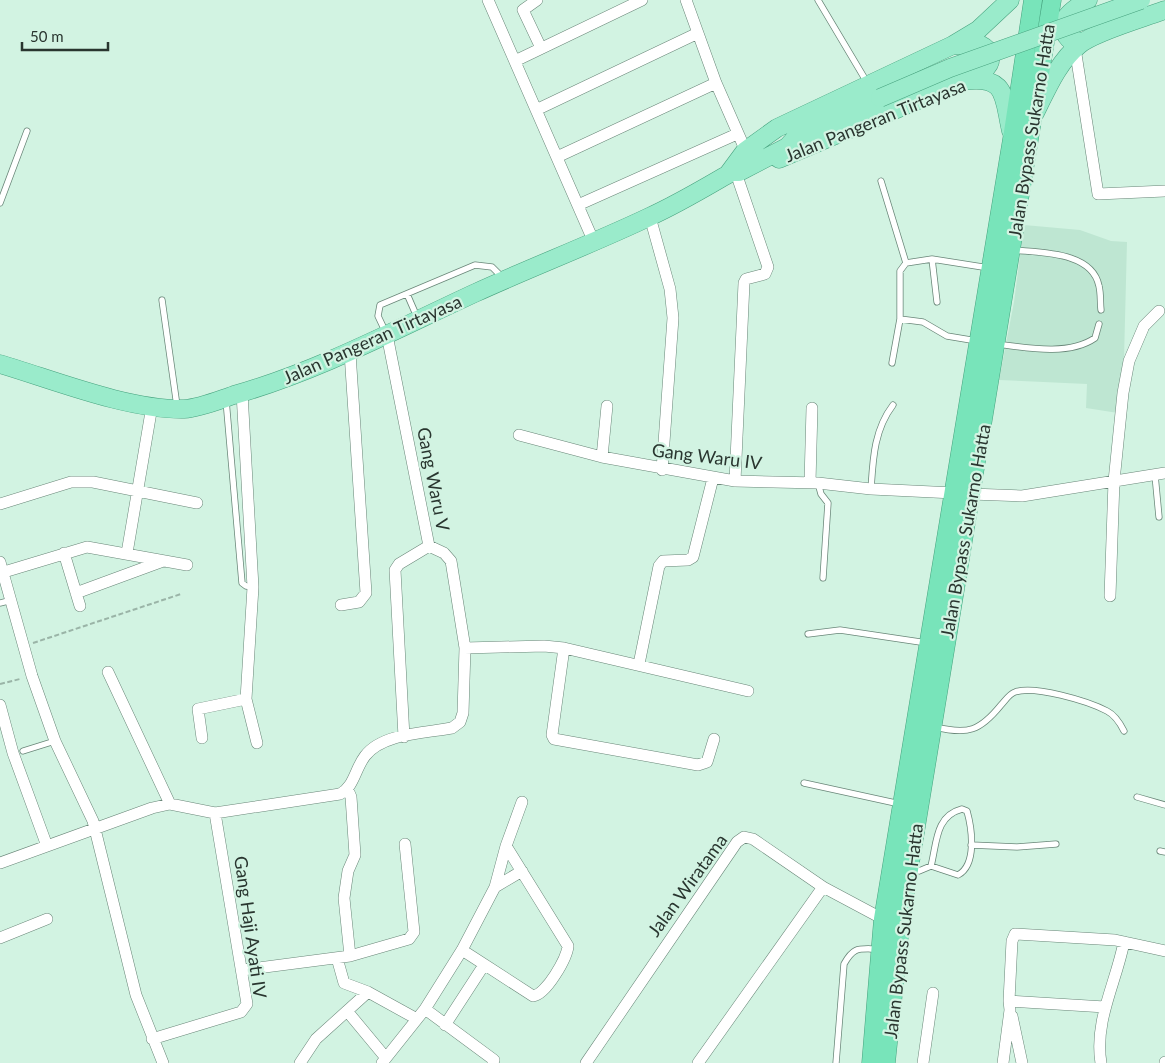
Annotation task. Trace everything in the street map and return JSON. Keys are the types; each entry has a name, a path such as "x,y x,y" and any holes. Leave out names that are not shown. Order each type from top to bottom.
{"highway":[{"name":"Jalan Bypass Sukarno Hatta","path":"886,1063 901,918 909,869 917,763 963,494 979,342 1012,139 1024,48 1034,0"},
{"name":"Jalan Bypass Sukarno Hatta","path":"923,725 928,644 997,344 1052,0"},
{"name":"Jalan Bypass Sukarno Hatta","path":"871,1063 883,919 902,804 917,763"}],"main road":[{"name":"Jalan Pangeran Tirtayasa","path":"731,174 739,172 787,147 796,137 978,30 1010,0"},
{"path":"1079,45 1069,40 1064,31 1063,24 1068,14 1088,0"},
{"path":"874,92 950,68 1141,0"},
{"path":"1034,113 1061,65 1079,45 1165,10"},
{"path":"953,45 979,45 985,47 990,54 990,61 985,69 963,81"},
{"name":"Jalan Pangeran Tirtayasa","path":"0,364 92,392 152,406 186,409 284,380 350,353 505,279 650,217 731,174 795,153 963,81 984,79 998,87 1006,101 1012,139"},
{"name":"Jalan Pangeran Tirtayasa","path":"731,174 747,154 777,128 874,92"},
{"name":"Jalan Pangeran Tirtayasa","path":"747,154 784,138 796,137"}],"street":[{"path":"488,0 593,240"},
{"path":"537,0 521,5 541,48"},
{"path":"515,61 642,0"},
{"path":"686,0 716,84 747,154"},
{"path":"536,110 698,33"},
{"path":"1079,45 1098,194 1165,190"},
{"path":"557,157 716,84"},
{"path":"578,205 737,134"},
{"path":"731,174 768,268 765,274 746,279 744,283 735,481"},
{"path":"650,217 670,289 673,318 662,470"},
{"path":"1110,596 1114,482 1123,393 1129,360 1144,326 1160,311"},
{"name":"Gang Waru V","path":"387,335 429,546 444,553 451,561 465,648 463,713 460,722 452,728 404,737"},
{"path":"341,604 360,602 366,593 350,353"},
{"path":"233,396 253,587 246,699 257,742"},
{"path":"127,553 152,406"},
{"path":"602,457 608,406"},
{"path":"812,408 814,482"},
{"name":"Gang Waru IV","path":"519,436 662,470 735,481 814,482 871,489 1022,496 1160,474"},
{"path":"639,664 659,566 663,561 688,560 693,557 713,478"},
{"path":"0,504 72,482 93,482 197,503"},
{"path":"1,861 152,808 170,804 215,813 326,797 348,790 364,757 374,747 404,737 395,570 400,564 429,546"},
{"path":"163,1063 136,995 96,829 55,741 32,676 2,567 88,547 187,565"},
{"path":"64,553 80,606"},
{"path":"76,593 165,560"},
{"path":"465,648 544,646 564,648 748,691"},
{"path":"564,648 552,734 554,739 698,765 708,762 714,739"},
{"path":"108,672 170,804"},
{"path":"202,738 198,708 246,699"},
{"path":"0,705 13,753 47,846"},
{"path":"348,790 351,797 355,855 345,885 350,956"},
{"path":"346,1011 384,1060 425,1009 462,950 496,887 506,846 522,802"},
{"name":"Gang Haji Ayati IV","path":"152,1039 241,1012 247,1004 243,970 215,813"},
{"name":"Jalan Wiratama","path":"586,1063 737,842 744,837 753,839 823,887 883,919"},
{"path":"243,970 350,956 410,939 412,936 405,844"},
{"path":"462,950 533,996 543,993 567,954 568,946 506,846"},
{"path":"496,887 522,872"},
{"path":"698,1063 823,887"},
{"path":"0,938 47,919"},
{"path":"1003,1063 1010,1005 1012,941 1016,934 1124,942 1165,951"},
{"path":"1101,1063 1098,1044 1105,1006 1124,942"},
{"path":"337,958 344,983 368,992 417,1019"},
{"path":"446,1025 484,965"},
{"path":"300,1063 316,1039 368,992"},
{"path":"923,1063 933,993"},
{"path":"1010,1005 1105,1006"},
{"path":"1010,1005 1022,1063"},
{"path":"425,1009 494,1060 493,1063"}],"lane":[{"path":"818,0 874,92"},
{"path":"0,203 2,189 27,131"},
{"path":"881,181 906,263"},
{"path":"1012,250 1059,255 1077,261 1092,271 1099,285 1101,310"},
{"path":"892,363 900,319 900,271 906,263 932,259 991,269"},
{"path":"932,259 937,302"},
{"path":"387,335 378,316 380,305 475,266 492,267 505,279"},
{"path":"407,294 418,320"},
{"path":"162,300 178,408"},
{"path":"900,319 923,322 947,336 979,342"},
{"path":"997,344 1029,349 1065,348 1088,343 1095,338 1099,324"},
{"path":"233,396 242,583 253,587"},
{"path":"871,489 873,461 879,430 884,418 893,406"},
{"path":"1159,517 1160,474"},
{"path":"814,482 828,503 823,578"},
{"path":"0,603 12,600"},
{"path":"808,634 840,630 928,644"},
{"path":"923,725 966,732 976,729 988,722 1011,693 1023,690 1069,698 1108,711 1118,719 1124,730"},
{"path":"23,751 55,741"},
{"path":"804,783 902,804"},
{"path":"1137,797 1165,805"},
{"path":"909,869 919,871 932,866 958,875 964,872 968,864 970,845 967,811 962,809 951,812 938,827 932,866"},
{"path":"970,845 1017,847 1056,844"},
{"path":"836,1063 844,964 851,952 859,948 880,949"}],"path":[{"path":"24,646 181,594"},
{"path":"0,684 32,676"}],"shaded area":[{"path":"1024,225 1080,230 1111,241 1127,242 1124,359 1118,413 1086,408 1087,384 999,380 1014,302"}]}
